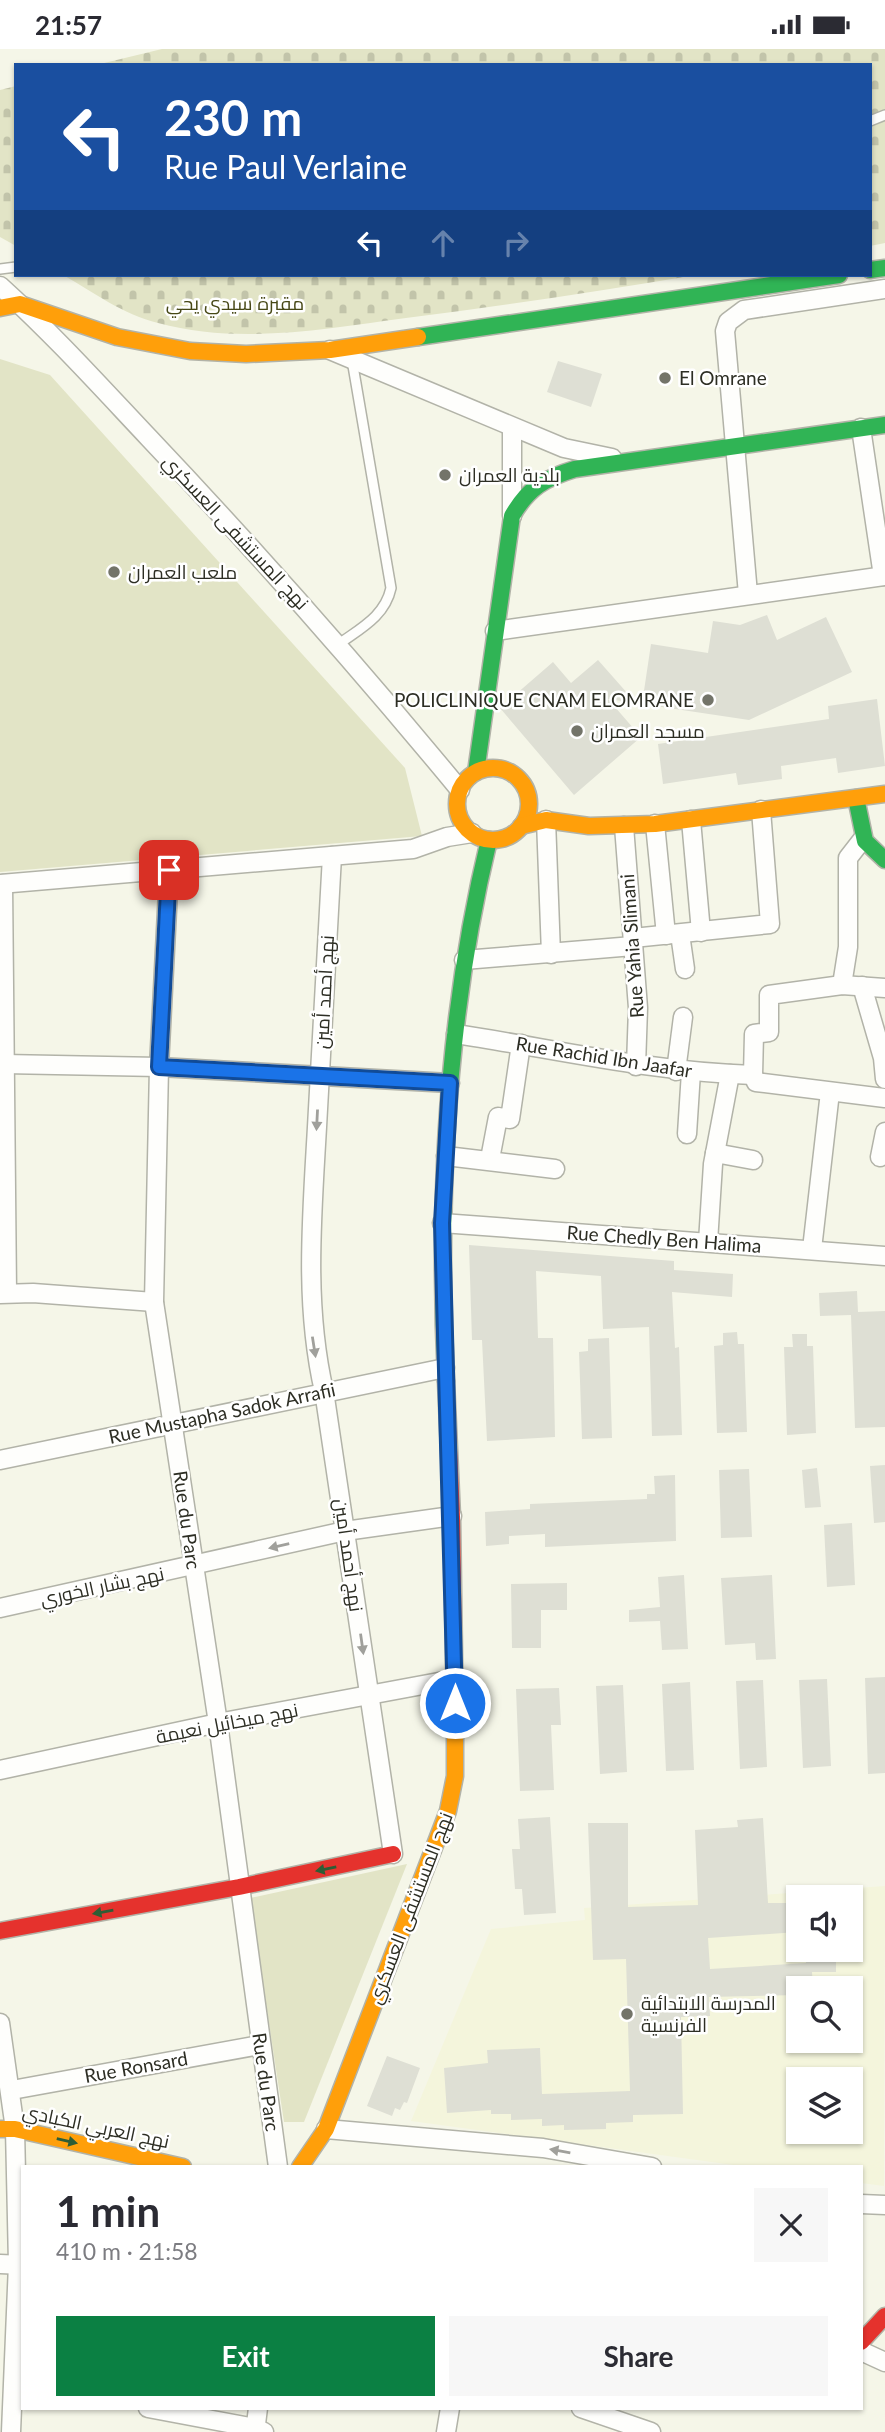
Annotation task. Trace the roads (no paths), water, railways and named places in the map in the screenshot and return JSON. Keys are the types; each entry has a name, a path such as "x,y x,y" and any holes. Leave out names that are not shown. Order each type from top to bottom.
{"street":[{"path":"0,308 20,304 117,337 190,351 246,354 330,350 825,277"},
{"name":"نهج المستشفى العسكري","path":"0,286 226,518 339,644 460,790"},
{"path":"748,594 724,331 728,322 744,310 885,289"},
{"path":"330,350 564,448 629,460"},
{"path":"512,516 524,494 535,483 575,469 885,425"},
{"path":"476,772 512,516 512,427"},
{"path":"495,631 884,576 861,428"},
{"path":"155,1302 4,1294 1,884 413,849 447,837 480,837 510,835 521,826 527,814 528,800 524,786 515,776 503,769 489,768 476,772 460,790 458,814 480,837"},
{"path":"521,826 545,820 566,824 654,824 885,794"},
{"path":"856,798 862,840 869,851 885,860"},
{"path":"464,960 551,954 673,935 770,924 761,810"},
{"path":"545,820 551,954"},
{"path":"691,820 701,932"},
{"path":"654,824 673,935 685,969"},
{"name":"Rue Yahia Slimani","path":"624,826 638,1008 636,1066"},
{"name":"نهج المستشفى العسكري","path":"301,2165 326,2130 448,1811 455,1776 452,1516 442,1223 450,1083 480,837"},
{"path":"842,985 848,947 848,858 862,840"},
{"name":"نهج أحمد أمين","path":"0,1931 239,1887 393,1854 324,1391 313,1346 310,1303 332,856"},
{"name":"Rue du Parc","path":"169,870 159,1067 155,1302 218,1723 278,2165"},
{"path":"753,1075 754,1034 769,1032 769,995 842,985 885,988"},
{"path":"862,986 883,1058 885,1079"},
{"path":"683,1017 687,1134"},
{"name":"Rue Rachid Ibn Jaafar","path":"456,1034 636,1066 684,1072 753,1075 756,1082 830,1092"},
{"path":"490,1159 498,1117 510,1119 521,1044"},
{"path":"4,1064 159,1067 450,1083"},
{"path":"708,1242 715,1153 730,1074"},
{"path":"812,1249 830,1092 885,1098"},
{"path":"880,1157 885,1132"},
{"path":"715,1153 753,1160"},
{"path":"446,1156 490,1159 555,1169"},
{"name":"Rue Chedly Ben Halima","path":"442,1223 885,1256"},
{"name":"Rue Mustapha Sadok Arrafii","path":"0,1460 324,1391 445,1369"},
{"name":"نهج بشار الخوري","path":"0,1608 345,1531 452,1516"},
{"name":"نهج ميخائيل نعيمة","path":"0,1770 218,1723 455,1679"},
{"path":"0,2023 12,2090 8,2129 14,2264 11,2432"},
{"name":"Rue Ronsard","path":"12,2090 260,2045"},
{"name":"نهج العربي الكبادي","path":"8,2129 174,2165"},
{"path":"326,2130 543,2148 641,2165"},
{"path":"863,2204 885,2205"},
{"path":"863,2340 885,2316"},
{"path":"863,2352 885,2362"},
{"path":"158,2410 258,2431 258,2410"},
{"path":"446,2432 450,2410"},
{"path":"587,2410 651,2432"}],"lane":[{"path":"339,644 379,615 388,601 391,588 352,360"}],"place":[{"name":"El Omrane","path":"665,378"},
{"name":"بلدية العمران","path":"445,475"},
{"name":"ملعب العمران","path":"114,572"},
{"name":"POLICLINIQUE CNAM ELOMRANE","path":"708,700"},
{"name":"مسجد العمران","path":"577,731"},
{"name":"المدرسة الابتدائية الفرنسية","path":"627,2014"}],"park label":[{"name":"مقبرة سيدي يحي","path":"235,303"}]}
